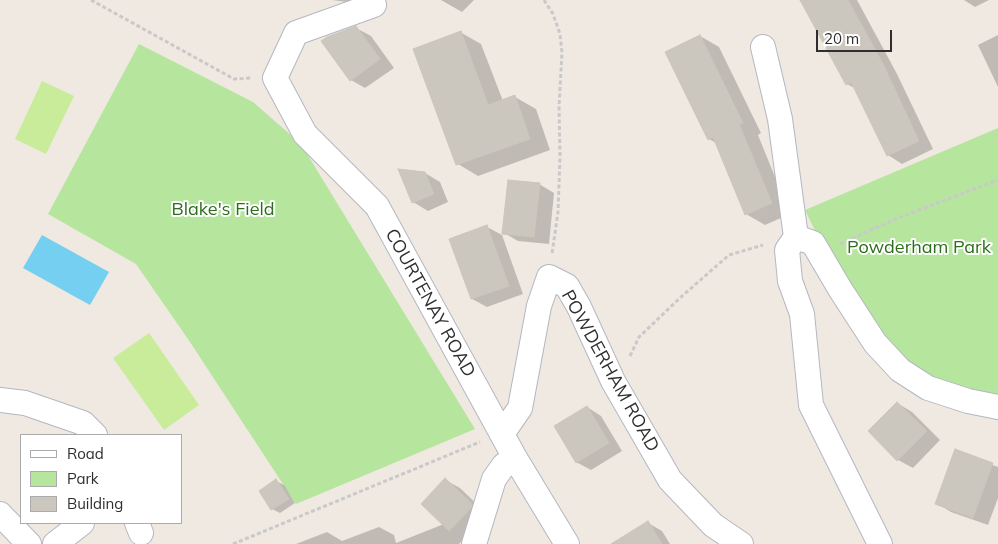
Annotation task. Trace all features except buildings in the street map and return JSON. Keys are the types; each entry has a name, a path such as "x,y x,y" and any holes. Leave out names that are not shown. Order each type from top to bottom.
{"street":[{"path":"275,78 296,34 374,5"},
{"path":"763,47 780,120 796,237 787,250 790,281 802,314 811,404 880,544"},
{"name":"COURTENAY ROAD","path":"275,78 305,134 377,206 515,458 567,544"},
{"path":"796,237 813,243 875,344 900,370 928,388 968,401 998,407"},
{"name":"POWDERHAM ROAD","path":"502,434 520,408 539,306 549,277 567,286 579,307 613,381 670,480 713,525 741,544"},
{"path":"0,400 25,403 83,423 94,434"},
{"path":"474,544 494,479 504,465 515,458"},
{"path":"0,514 29,544"},
{"path":"55,544 81,524"}],"path":[{"path":"91,0 234,79 275,78"},
{"path":"544,0 553,14 560,34 562,53 559,106 558,212 549,277"},
{"path":"836,246 893,220 998,180"},
{"path":"613,381 622,372 639,336 729,254 768,244"},
{"path":"233,544 502,434"}],"green space":[{"name":"Blake's Field","path":"139,44 253,102 301,144 475,429 296,504 190,342 136,264 48,214"},
{"path":"42,81 74,96 46,154 15,139"},
{"name":"Powderham Park","path":"998,128 998,400 921,373 883,338 820,241 805,210"},
{"path":"149,333 199,405 164,430 113,358"}],"water":[{"path":"42,235 109,272 90,305 23,268"}]}
